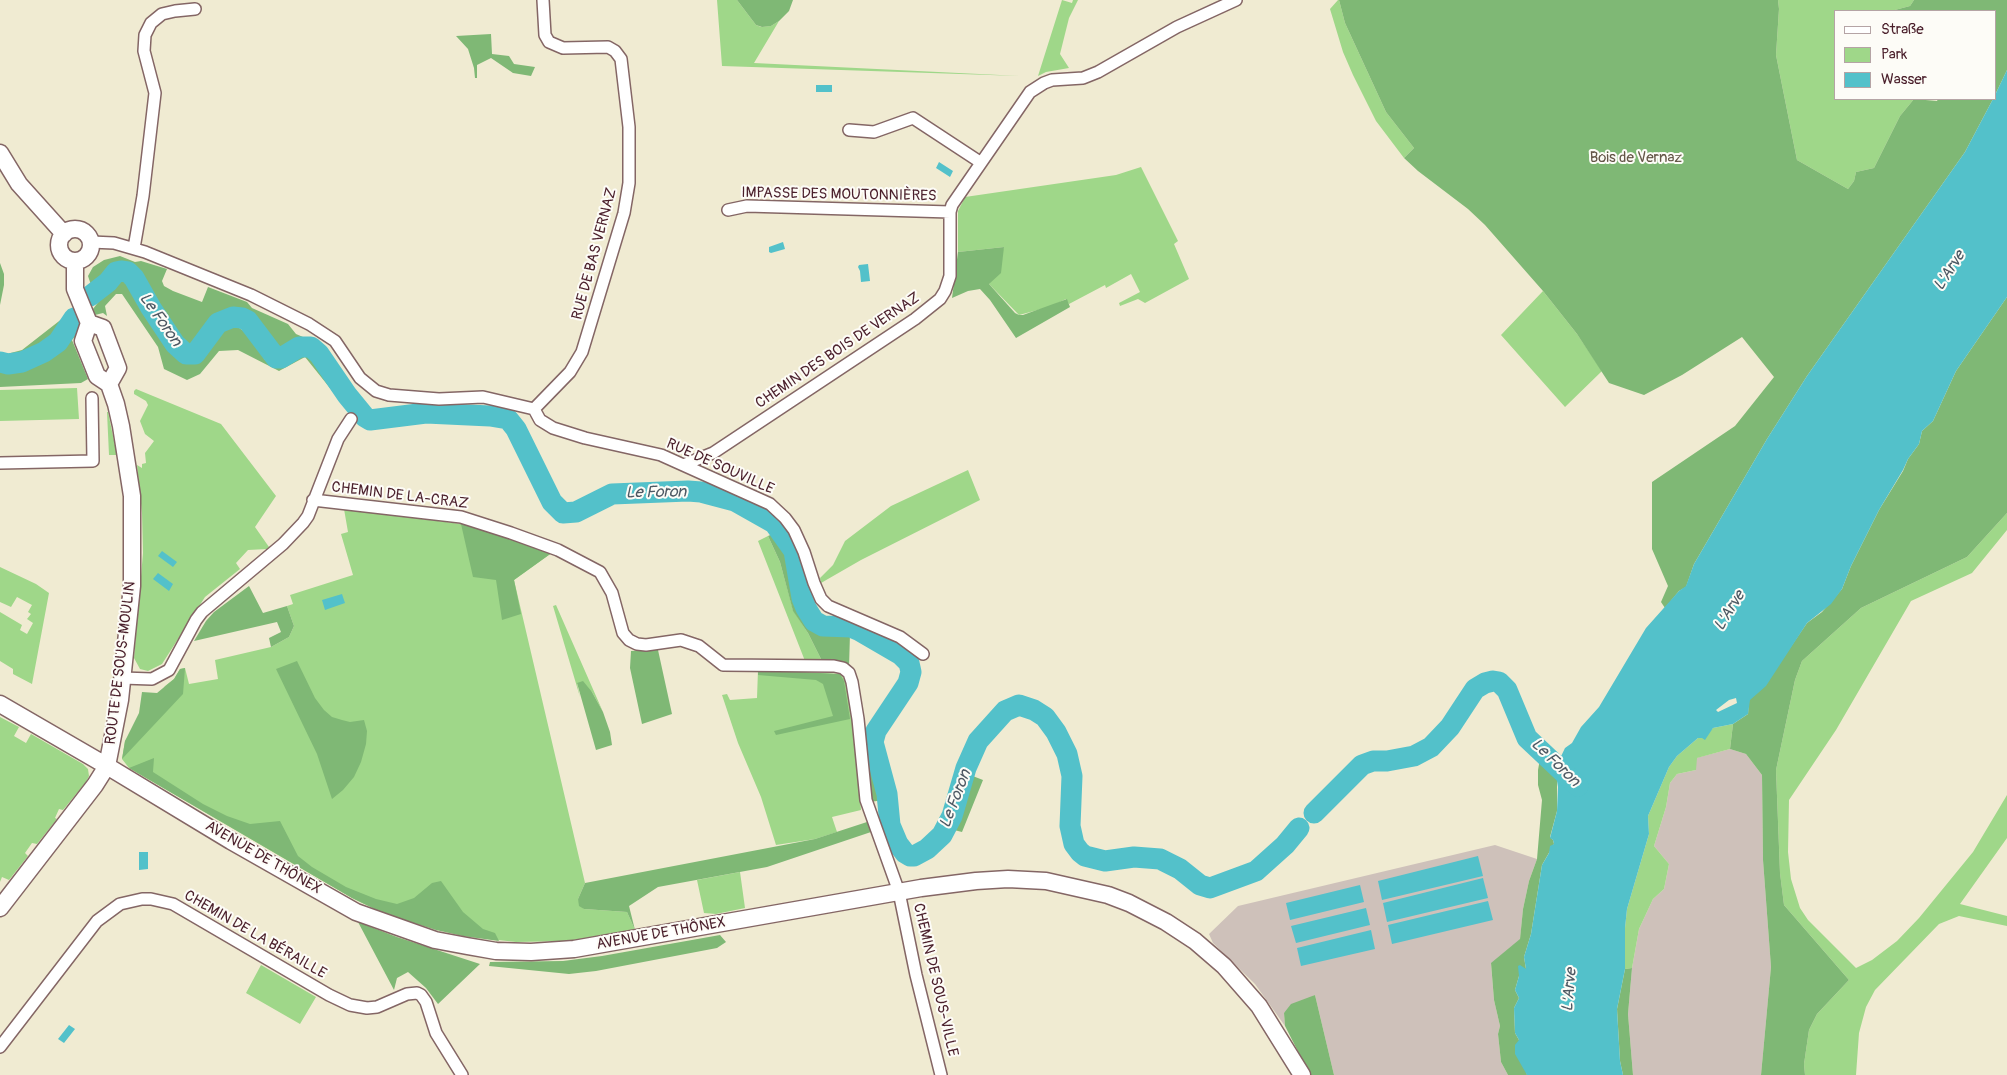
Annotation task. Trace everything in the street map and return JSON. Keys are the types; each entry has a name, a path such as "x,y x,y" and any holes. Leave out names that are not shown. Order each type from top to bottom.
{"main road":[{"path":"0,153 19,184 64,234"},
{"path":"72,230 84,232 91,242 91,249 88,255 82,260 75,261 65,258 60,251 60,242 64,234 72,230"},
{"path":"75,261 74,280 76,289 89,323 104,328 118,368 109,384"},
{"name":"ROUTE DE SOUS-MOULIN","path":"0,908 95,786 108,766 117,721 132,586 132,496 121,426 109,384 97,376 83,342 89,323"},
{"name":"AVENUE DE THÔNEX","path":"0,704 108,766 231,841 356,912 435,940 468,946 523,952 574,949 957,883 1008,879 1086,889 1129,903 1181,931 1224,966 1260,1006 1302,1075"}],"street":[{"name":"RUE DE BAS VERNAZ","path":"534,409 570,372 582,352 624,212 629,183 629,127 621,59 615,51 608,47 563,48 549,42 545,35 542,0"},
{"name":"CHEMIN DES BOIS DE VERNAZ","path":"683,465 713,453 915,319 935,303 945,290 950,276 950,212 954,201 1030,92 1052,80 1077,79 1098,72 1177,27 1236,0"},
{"path":"134,248 143,196 155,92 144,50 145,35 151,23 162,14 195,9"},
{"path":"849,130 874,132 913,118 980,162"},
{"name":"IMPASSE DES MOUTONNIÈRES","path":"728,210 747,206 950,212"},
{"path":"91,242 114,243 134,248 251,295 322,331 335,341 360,378 376,391 439,399 483,397 534,409"},
{"path":"0,463 94,461 92,398"},
{"name":"RUE DE SOUVILLE","path":"534,409 542,422 561,431 654,453 758,498 774,508 790,523 798,537 819,595 828,606 900,637 923,654"},
{"path":"122,678 152,679 169,670 202,612 283,544 303,523 338,439 351,419"},
{"name":"CHEMIN DE LA-CRAZ","path":"314,500 461,517 567,554 600,572 612,593 618,623 623,633 637,644 652,645 673,640 685,640 699,646 723,664 843,668 849,673 852,682 858,718 866,800 899,892"},
{"name":"CHEMIN DE SOUS-VILLE","path":"899,892 916,975 942,1075"},
{"name":"CHEMIN DE LA BÉRAILLE","path":"0,1047 97,921 120,904 142,899 173,904 329,995 350,1005 367,1008 376,1007 407,994 417,993 421,995 426,1002 436,1033 462,1075"}],"shaded area":[{"path":"1730,749 1746,754 1762,775 1763,860 1771,967 1761,1075 1633,1075 1628,1014 1632,968 1639,929 1653,899 1664,889 1669,864 1654,846 1666,807 1670,783 1677,774 1696,770 1696,758"},
{"path":"1495,845 1537,859 1529,881 1523,909 1520,940 1491,964 1494,1000 1500,1026 1498,1034 1501,1062 1508,1075 1334,1075 1315,995 1284,1013 1285,1026 1255,984 1213,943 1209,934 1238,906"}],"green space":[{"path":"717,0 737,0 756,25 761,27 771,26 779,21 754,63 1020,76 722,66"},
{"path":"737,0 793,0 789,11 779,21 771,26 762,27 756,25"},
{"path":"1062,0 1072,3 1073,0 1078,0 1069,18 1060,54 1069,68 1046,72 1038,76"},
{"path":"1338,0 1345,23 1386,112 1414,148 1404,158 1376,121 1343,52 1330,9"},
{"name":"Bois de Vernaz","path":"1339,0 1778,0 1776,55 1797,160 1848,189 1854,181 1856,172 1874,168 1900,116 1913,100 1992,100 1965,152 1807,376 1767,439 1694,564 1686,587 1679,591 1665,608 1661,602 1668,586 1652,549 1652,482 1735,426 1774,377 1742,337 1682,375 1644,395 1609,383 1577,334 1543,291 1485,225 1404,158 1414,148 1386,112 1345,23"},
{"path":"1778,0 1914,0 1910,6 1895,10 1834,10 1834,100 1913,100 1900,116 1874,168 1856,172 1854,181 1848,189 1797,160 1776,55"},
{"path":"1914,0 2007,0 2007,70 1997,91 1997,10 1895,10 1910,6"},
{"path":"491,34 492,54 509,56 514,64 535,67 531,76 513,73 491,58 477,65 477,78 475,78 468,49 456,36"},
{"path":"1141,167 1178,241 1174,244 1189,279 1145,303 1138,299 1120,306 1119,303 1140,292 1131,274 1106,288 1105,285 1069,304 1066,299 1049,307 1019,315 989,284 1004,247 958,252 958,211 965,197 1116,175"},
{"path":"1004,247 1001,273 989,284 1015,313 1023,315 1067,299 1070,307 1016,338 990,300 980,289 968,291 952,298 958,252"},
{"path":"120,256 135,262 141,261 167,269 162,281 164,286 173,291 202,302 208,287 247,302 252,308 288,324 296,334 310,340 279,352 255,322 245,313 232,309 217,317 203,333 196,345 191,349 185,349 176,341 136,274 130,268 120,264 115,266 91,285 88,276 93,267 104,260"},
{"path":"0,263 4,274 4,285 0,305"},
{"path":"115,280 129,280 151,319 176,353 189,361 198,359 218,333 231,324 235,325 248,334 265,360 272,365 278,367 304,353 313,355 354,411 346,408 305,357 279,371 238,350 219,351 200,374 187,380 164,369 158,347 122,294 116,294 105,306 107,316 103,313 95,315 93,309"},
{"path":"1543,291 1577,334 1602,371 1565,407 1501,335"},
{"path":"2007,297 2007,513 1967,557 1861,608 1802,661 1795,680 1776,770 1780,873 1784,905 1849,980 1817,1014 1809,1030 1804,1064 1805,1075 1761,1075 1771,967 1763,860 1762,775 1746,754 1730,749 1733,724 1748,714 1749,700 1781,661 1807,623 1822,612 1842,589 1851,566 1879,510 1903,471 1908,459 1919,444 1922,431 1933,421 1956,371"},
{"path":"72,311 79,332 72,340 88,379 81,383 0,387 0,353 3,355 22,350"},
{"path":"77,388 79,419 0,421 0,390"},
{"path":"136,389 221,424 276,496 255,527 269,547 267,549 248,550 236,563 240,569 205,597 162,664 148,671 140,669 134,658 143,553 142,513 137,465 142,468 142,464 146,463 145,453 154,441 145,434 140,421 148,405 146,401 134,394"},
{"path":"108,412 117,455 109,455"},
{"path":"968,470 980,500 861,560 821,583 820,578 833,565 845,541 891,506"},
{"path":"344,509 461,524 495,531 553,552 514,580 585,883 578,899 584,909 627,912 635,930 569,941 516,942 463,936 406,921 383,913 352,898 129,768 122,759 125,741 165,686 174,679 180,669 185,668 189,684 218,679 215,660 271,647 289,637 294,626 287,606 293,604 290,595 353,575 341,534 348,532"},
{"path":"2007,513 2007,530 1972,573 1911,601 1836,730 1789,800 1788,852 1791,879 1800,908 1808,920 1856,968 1872,960 1897,941 1919,918 1973,852 2007,795 2007,838 1960,904 2007,916 2007,926 1959,916 1939,924 1875,990 1866,1007 1859,1033 1856,1075 1805,1075 1804,1064 1809,1030 1817,1014 1849,980 1784,905 1780,873 1776,770 1795,680 1802,661 1861,608 1967,557"},
{"path":"461,524 495,531 553,552 514,580 521,614 502,620 496,580 473,577"},
{"path":"777,532 792,554 797,603 802,615 811,626 819,631 842,635 850,634 849,667 822,661 808,633 793,611 780,562 768,536"},
{"path":"768,536 780,562 793,610 808,633 822,661 805,661 758,541"},
{"path":"0,567 36,584 49,593 32,684 13,674 13,669 0,661 0,612 22,625 20,630 27,634 33,623 27,619 31,614 28,612 32,605 17,597 11,607 0,602"},
{"path":"249,586 263,613 287,606 294,626 289,637 271,647 269,638 281,632 277,622 194,641 214,612"},
{"path":"556,605 603,712 592,692 577,683 580,697 553,606"},
{"path":"658,650 672,714 642,724 630,668 631,651"},
{"path":"297,661 315,698 324,710 332,717 350,722 364,720 367,731 361,762 354,777 332,799 317,754 276,669"},
{"path":"185,668 183,694 122,759 125,741 139,713 142,692 157,693 174,679 180,669"},
{"path":"758,670 840,674 847,682 856,742 861,810 832,817 837,832 815,839 776,845 761,797 738,743 722,695 727,694 730,700 757,698"},
{"path":"758,670 840,674 844,681 850,719 776,735 774,731 833,716 823,684 816,680 758,675"},
{"path":"583,681 592,692 603,712 612,745 596,750 577,683"},
{"path":"0,717 19,727 14,736 26,743 31,734 83,764 88,769 89,776 63,810 59,809 55,818 57,819 37,844 32,843 25,853 28,856 9,880 2,877 0,882"},
{"path":"1733,724 1730,749 1697,758 1696,770 1677,774 1670,783 1666,807 1654,846 1669,864 1664,889 1653,899 1639,929 1632,968 1625,969 1627,909 1649,834 1648,816 1669,767 1677,756 1698,738 1702,738 1713,728"},
{"path":"870,740 884,800 870,802 863,741"},
{"path":"154,758 153,772 203,804 227,816 250,824 280,821 298,856 312,867 346,887 376,899 397,904 414,898 432,883 441,881 463,912 483,929 495,933 499,941 436,930 383,913 352,898 129,768"},
{"path":"1540,759 1555,769 1557,774 1557,811 1550,837 1554,844 1542,865 1531,934 1524,957 1526,969 1519,976 1515,990 1519,998 1514,1008 1515,1033 1519,1040 1527,1075 1508,1075 1501,1062 1498,1034 1500,1026 1494,1000 1491,963 1520,939 1523,909 1529,881 1537,859 1542,800 1538,785"},
{"path":"965,773 983,780 962,832 946,828 952,816"},
{"path":"867,822 871,832 767,867 658,887 629,906 635,930 627,912 584,909 579,906 578,899 585,883 815,839"},
{"path":"740,872 745,908 716,914 704,913 697,880"},
{"path":"358,922 480,964 438,1004 426,988 408,972 397,978 394,990"},
{"path":"720,935 726,942 717,948 596,971 569,974 489,966 490,962 563,961 602,956"},
{"path":"261,965 316,997 300,1024 246,993"},
{"path":"1632,968 1628,1014 1633,1075 1623,1075 1620,1061 1617,1009 1625,969"},
{"path":"1315,995 1334,1075 1310,1075 1285,1026 1284,1013 1291,1004"}],"water":[{"name":"L'Arve","path":"2007,70 2007,297 1956,371 1933,421 1922,431 1919,444 1908,459 1879,510 1851,566 1842,589 1831,604 1807,623 1766,686 1750,700 1748,714 1733,724 1713,728 1705,740 1698,738 1677,756 1669,767 1648,816 1649,834 1627,909 1625,969 1617,1009 1620,1061 1623,1075 1527,1075 1515,1054 1515,1045 1519,1040 1515,1033 1514,1008 1519,998 1515,990 1519,976 1518,966 1520,965 1526,969 1524,957 1531,934 1542,865 1549,853 1550,846 1554,844 1550,838 1557,811 1558,787 1555,769 1565,748 1572,743 1581,727 1599,707 1646,628 1679,591 1686,586 1694,564 1767,439 1807,376 1965,152 1992,100 1997,100 1997,91","holes":["1736,698 1737,703 1718,712 1716,710 1729,700"]},
{"path":"816,85 832,85 832,92 816,92"},
{"path":"939,162 953,171 950,177 936,168"},
{"path":"783,242 785,249 769,252 769,247"},
{"path":"868,264 870,281 861,282 858,267 859,265"},
{"path":"162,551 177,562 173,567 158,556"},
{"path":"158,573 173,584 169,591 153,579"},
{"path":"342,594 345,603 325,610 322,600"},
{"path":"139,852 148,852 148,869 139,870"},
{"path":"1478,856 1483,876 1382,900 1378,881"},
{"path":"1483,878 1488,898 1387,922 1383,903"},
{"path":"1360,885 1364,902 1290,920 1286,903"},
{"path":"1488,901 1493,920 1392,944 1388,925"},
{"path":"1366,908 1370,925 1296,943 1291,926"},
{"path":"1371,930 1375,949 1301,966 1297,948"},
{"path":"69,1025 75,1029 64,1043 58,1039"}],"waterway":[{"name":"Le Foron","path":"90,296 108,282 116,272 128,272 134,278 175,344 186,354 195,354 218,323 233,317 248,321 276,358 281,358 299,347 311,347 319,354 347,395 365,417 370,420 426,413 490,416 508,419 516,429 552,502 563,513 576,512 612,494 688,491 701,492 735,501 774,523 794,551 802,598 814,621 823,626 851,627 858,630 901,655 909,663 911,672 908,683 876,731 873,742 887,794 890,825 898,844 910,856 914,856 927,849 942,835 952,816 966,768 978,741 1005,711 1019,705 1034,710 1045,717 1056,732 1067,754 1072,776 1070,826 1074,844 1085,856 1105,861 1134,857 1160,859 1180,869 1200,885 1210,888 1256,871 1285,845 1299,828"},
{"name":"Le Foron","path":"0,362 8,364 22,362 44,352 58,342 74,318"},
{"name":"Le Foron","path":"1314,813 1362,765 1373,761 1387,761 1414,756 1431,747 1450,727 1475,689 1493,681 1499,682 1507,690 1527,738 1578,786"}]}
